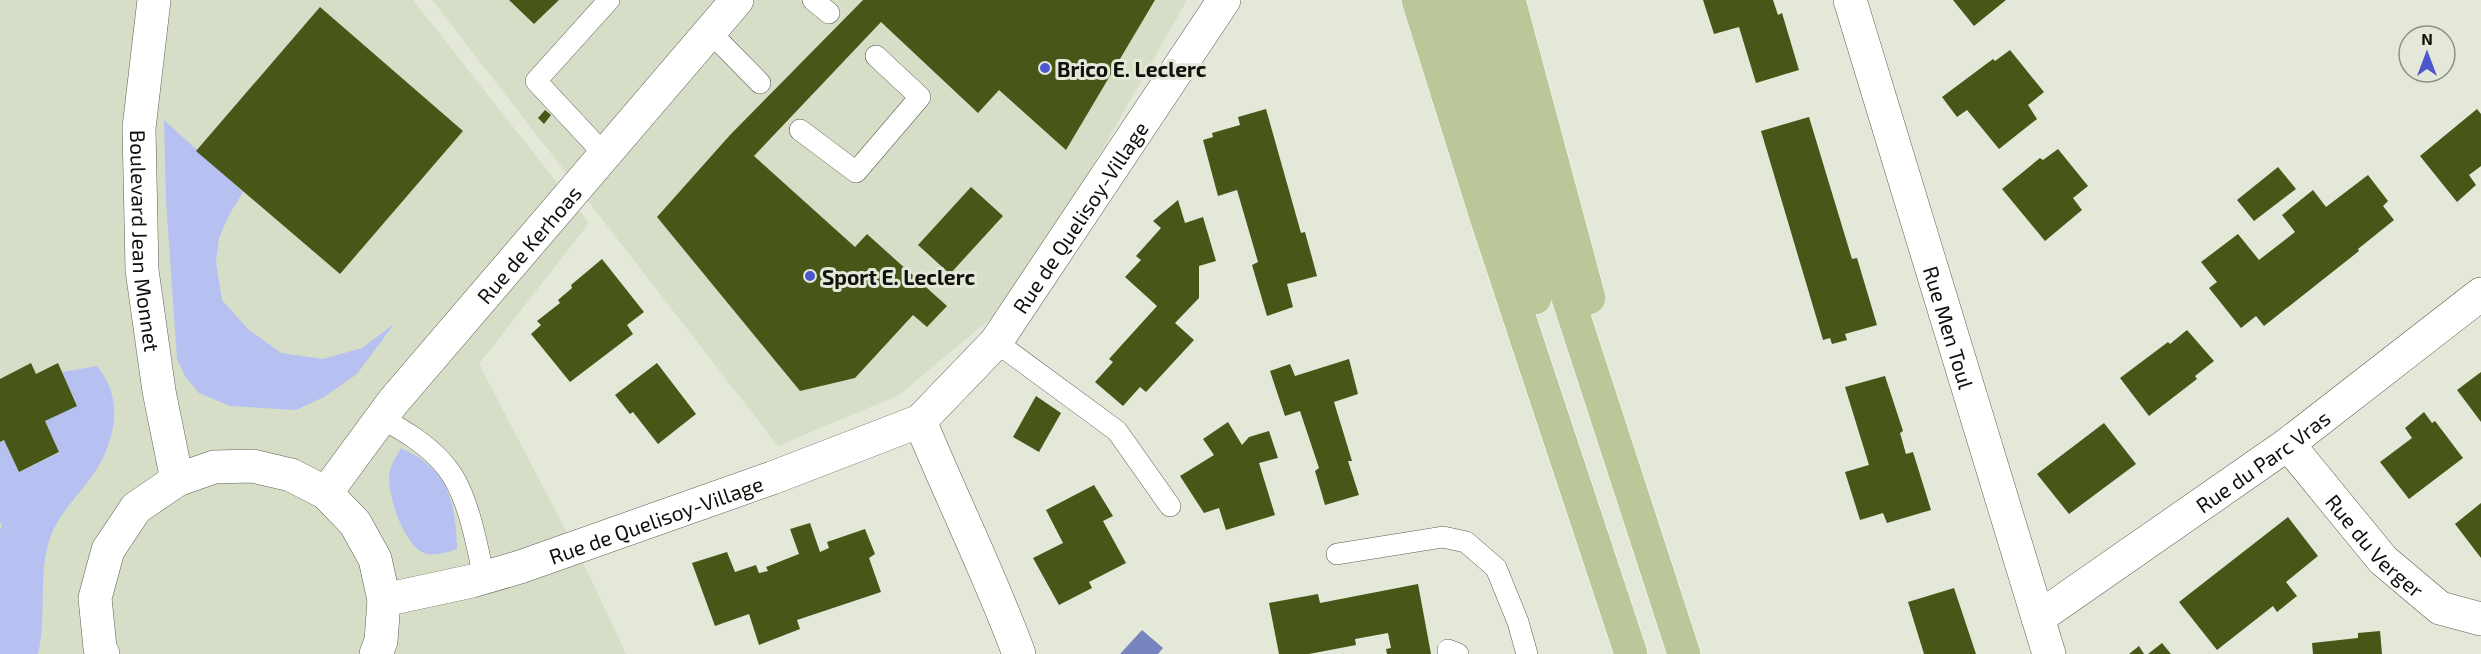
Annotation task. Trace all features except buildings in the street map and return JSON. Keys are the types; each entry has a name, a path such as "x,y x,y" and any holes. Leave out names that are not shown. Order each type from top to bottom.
{"main road":[{"path":"1418,0 1488,223 1632,654"},
{"path":"1449,0 1512,214 1616,602"},
{"path":"1477,0 1539,208 1684,654"},
{"path":"1509,0 1565,204 1667,599"}],"street":[{"name":"Boulevard Jean Monnet","path":"154,0 139,128 142,270 159,391 177,480"},
{"name":"Rue de Kerhoas","path":"326,493 381,418 738,0"},
{"name":"Rue de Quelisoy-Village","path":"384,600 484,578 772,478 920,421 996,342 1224,0"},
{"name":"Rue Men Toul","path":"1850,0 2049,654"},
{"name":"Rue du Parc Vras","path":"2038,618 2288,444 2481,294"},
{"path":"920,421 952,499 994,587 1019,654"},
{"name":"Rue du Verger","path":"2288,444 2383,560 2440,608 2481,619"},
{"path":"103,654 100,648 95,598 108,550 136,508 177,480 214,467 253,466 291,475 326,493 355,523 375,559 384,600 381,641 376,654"}],"lane":[{"path":"605,155 536,81 609,0"},
{"path":"711,33 760,83"},
{"path":"800,130 856,172 920,97 876,56"},
{"path":"996,342 1117,431 1170,506"},
{"path":"381,418 414,436 448,469 469,512 484,578"},
{"path":"1337,554 1443,537 1466,542 1496,568 1518,622 1527,654"}],"shaded area":[{"path":"0,0 413,0 589,223 479,364 590,577 626,654 0,654"},
{"path":"432,0 1187,0 1089,173 991,318 899,395 778,446"},
{"path":"164,120 243,192 219,238 216,262 222,300 248,329 281,353 323,359 362,348 394,324 357,374 324,397 296,410 230,406 199,393 185,376 177,359 166,201"},
{"path":"97,366 110,388 114,423 102,460 66,509 49,541 44,569 42,626 38,654 0,654 0,531 2,524 0,523 0,442 4,440 19,472 59,453 45,421 77,405 62,372"},
{"path":"401,448 417,456 429,466 446,488 454,516 457,549 437,554 424,553 410,540 403,529 393,504 389,479 391,467"},
{"path":"1142,630 1163,648 1158,654 1120,654"}],"place":[{"name":"Brico E. Leclerc","path":"1045,68"},
{"name":"Sport E. Leclerc","path":"810,276"}]}
